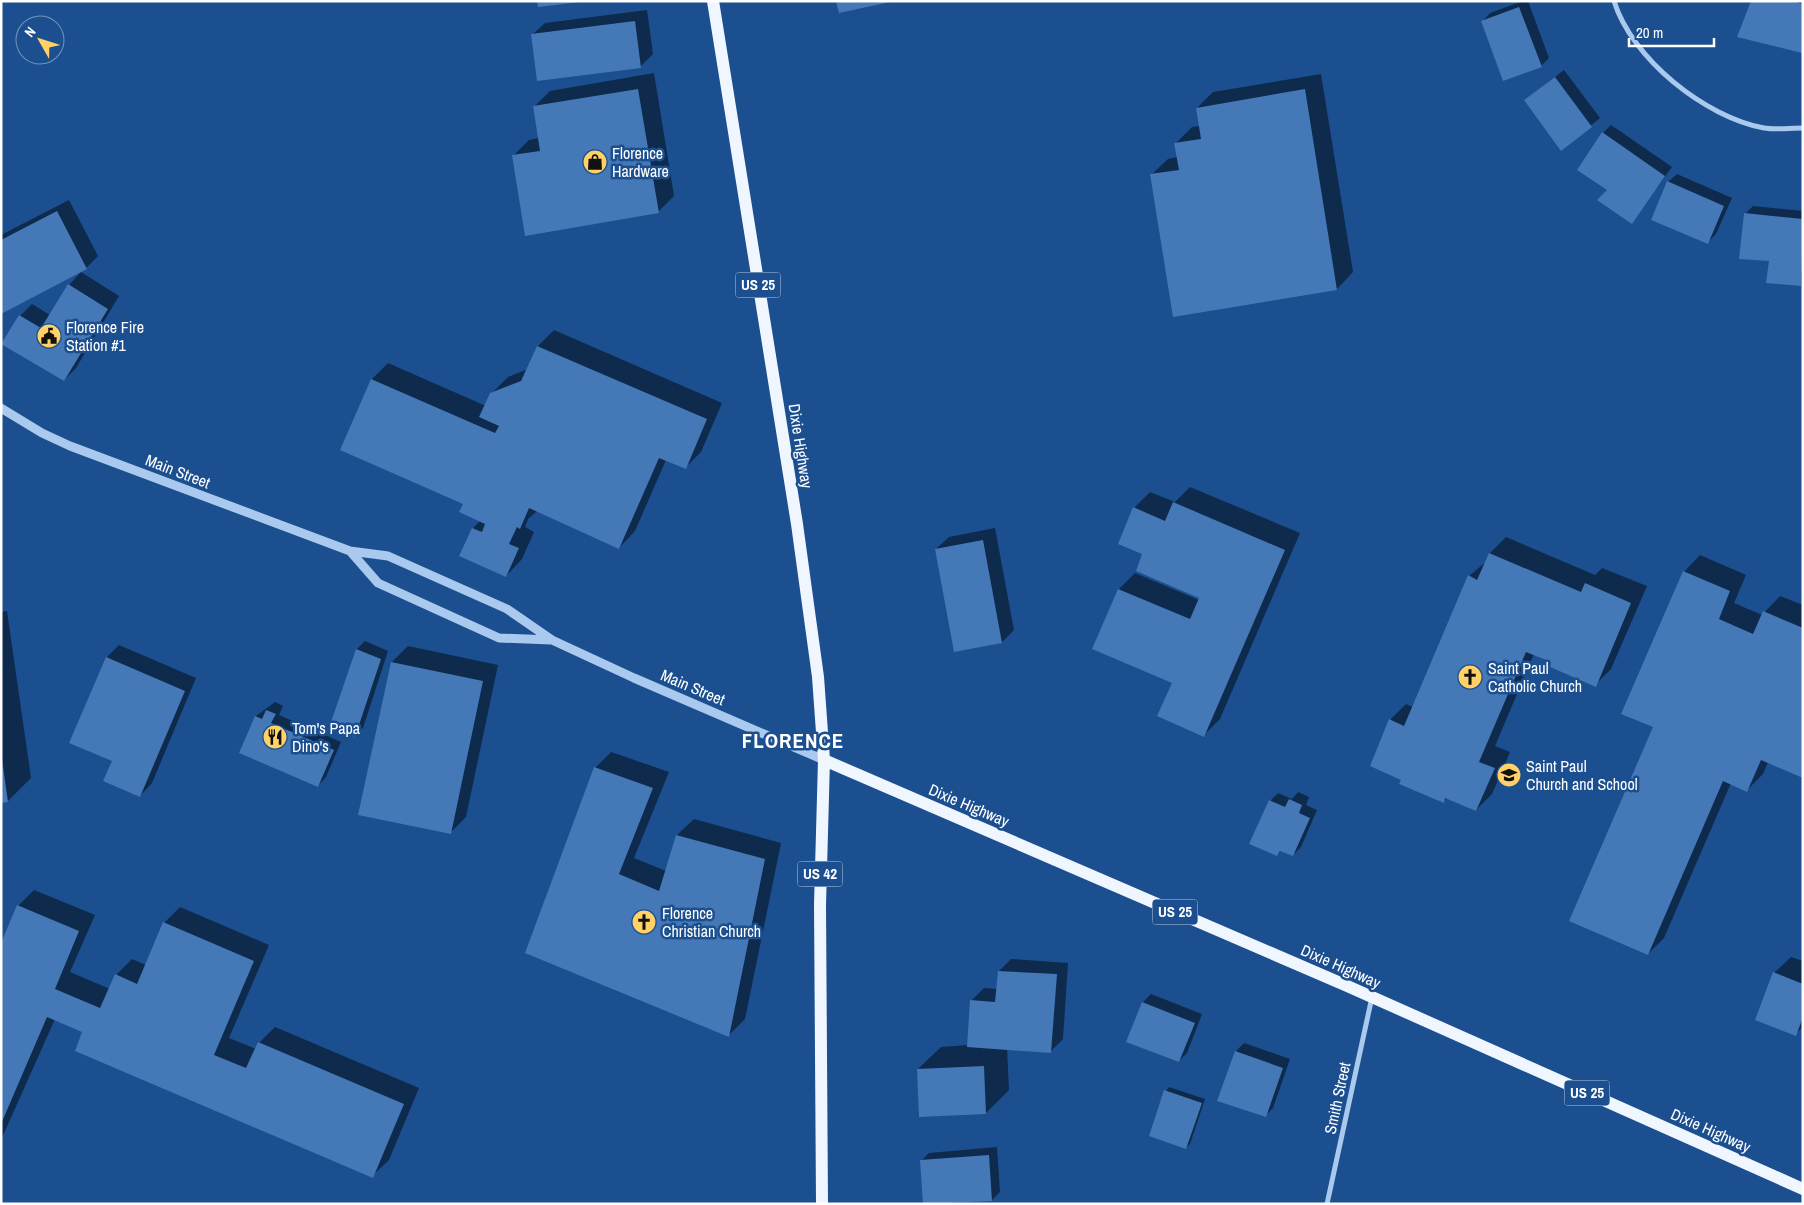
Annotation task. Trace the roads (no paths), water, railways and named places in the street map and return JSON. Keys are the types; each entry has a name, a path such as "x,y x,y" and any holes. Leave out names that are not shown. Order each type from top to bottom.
{"main road":[{"name":"Dixie Highway","path":"713,1 797,524 818,676 824,760 1372,997 1803,1189"},
{"name":"US 42","path":"822,1204 820,905 824,760"}],"street":[{"path":"1614,1 1618,12 1643,53 1678,88 1721,113 1764,128 1803,128"},
{"name":"Main Street","path":"1,408 42,433 70,446 350,551 388,556 507,609 552,640 634,678 824,760"},
{"name":"Main Street","path":"350,551 378,582 499,638 552,640"},
{"name":"Smith Street","path":"1328,1204 1372,997"}],"place":[{"name":"Florence Hardware","path":"595,162"},
{"name":"Florence Fire Station #1","path":"49,336"},
{"name":"Saint Paul Catholic Church","path":"1470,677"},
{"name":"Tom's Papa Dino's","path":"275,737"},
{"name":"Saint Paul Church and School","path":"1509,775"},
{"name":"Florence Christian Church","path":"644,922"}],"district":[{"name":"FLORENCE","path":"793,741"}]}
